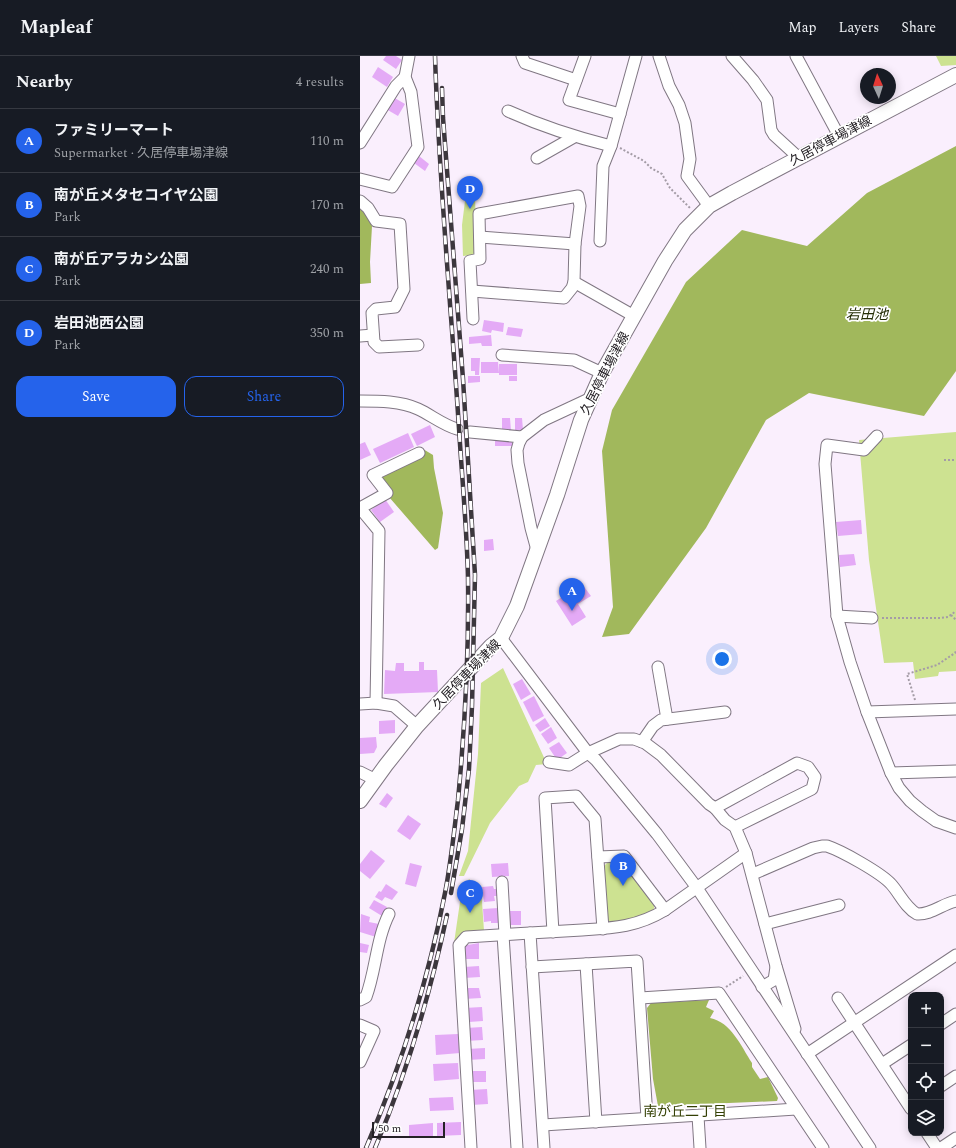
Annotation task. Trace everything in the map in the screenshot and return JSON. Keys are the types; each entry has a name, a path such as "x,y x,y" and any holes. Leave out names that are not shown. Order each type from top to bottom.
{"main road":[{"name":"久居停車場津線","path":"360,801 417,726 491,646 501,638 517,606 557,495 589,399 665,261 685,230 708,206 956,75"}],"street":[{"path":"360,179 392,187 418,147 411,92 405,77 409,56"},
{"path":"522,56 524,63 576,80"},
{"path":"585,56 569,100 620,114"},
{"path":"600,241 603,166 612,145 636,56"},
{"path":"659,56 669,86 679,105 685,123 690,159 688,176 708,206"},
{"path":"732,56 754,80 767,100 771,130 774,135 798,158"},
{"path":"796,56 839,136"},
{"path":"360,143 396,86 405,77"},
{"path":"508,111 574,137 612,145"},
{"path":"537,158 574,137"},
{"path":"472,291 564,298 572,288 574,282 575,244 580,206 578,196 480,214 480,260 470,261 473,319"},
{"path":"360,201 368,208 376,221 400,224 404,289 395,307 376,309 372,313 374,342 379,347 418,345"},
{"path":"480,238 575,244"},
{"path":"574,282 634,316"},
{"path":"360,336 373,335"},
{"path":"502,355 574,360 602,373"},
{"path":"537,550 518,463 517,450 519,443 522,437 544,420 589,399"},
{"path":"360,401 407,405 457,429"},
{"path":"470,432 522,437"},
{"path":"877,436 864,450 827,445 825,464 837,616 850,662 867,712 891,773 899,788 910,801 936,821 956,828"},
{"path":"376,703 379,530 360,508 387,493 373,475 419,453"},
{"path":"837,616 872,618"},
{"path":"501,638 588,753 596,760 658,834 696,888 870,1148"},
{"path":"658,667 667,719"},
{"path":"360,704 376,703 394,706 417,726"},
{"path":"867,712 956,709"},
{"path":"642,742 657,722 667,719 724,712"},
{"path":"549,762 569,765 588,753 619,740 634,739 646,743 661,755 709,804 716,808 725,820 735,827 746,853 776,966 798,1040"},
{"path":"716,808 796,763 808,766 815,777 812,789 735,827"},
{"path":"891,773 956,771"},
{"path":"360,772 376,780"},
{"path":"553,932 544,798 576,796 595,819 603,929"},
{"path":"752,874 813,848 827,846 881,875 892,884 910,909 917,914 928,913 948,903 956,901"},
{"path":"472,1148 459,945 466,937 603,929 634,924 652,918 665,910 746,853"},
{"path":"598,857 624,856 665,910"},
{"path":"502,882 517,1148"},
{"path":"765,924 839,905"},
{"path":"360,1000 366,997 371,983 383,927 389,914"},
{"path":"530,933 544,1148"},
{"path":"807,1054 956,955"},
{"path":"532,967 637,961 647,1118"},
{"path":"586,964 596,1122"},
{"path":"762,988 774,980 776,966"},
{"path":"640,998 719,993 823,1148"},
{"path":"838,998 908,1104"},
{"path":"360,1000 372,1004"},
{"path":"944,1022 956,1014"},
{"path":"360,1025 374,1031 360,1062"},
{"path":"882,1064 908,1047"},
{"path":"944,1084 956,1076"},
{"path":"543,1125 796,1109"},
{"path":"698,1116 700,1148"},
{"path":"929,1136 937,1148"},
{"path":"941,1148 956,1138"}],"path":[{"path":"612,145 644,161 662,174 670,188 698,216"},
{"path":"944,460 956,460"},
{"path":"872,618 940,618 951,615 956,611"},
{"path":"951,615 956,620"},
{"path":"918,710 907,674 937,665 956,651"},
{"path":"719,993 743,976"}],"shaded area":[{"path":"936,56 956,56 956,65 941,66"},
{"path":"475,191 476,250 473,255 463,256 462,225 466,193"},
{"path":"956,432 956,671 939,672 938,676 915,679 913,662 884,663 869,560 859,440"},
{"path":"503,668 547,764 536,765 528,782 519,786 490,823 464,876 459,876 468,851 478,754 481,683"},
{"path":"618,861 624,864 655,904 653,912 636,919 612,924 606,918 603,867 608,862"},
{"path":"469,879 478,887 481,887 484,931 463,933 454,943 461,895"}],"water":[{"name":"岩田池","path":"956,146 956,371 924,416 809,393 766,420 706,528 629,634 602,637 613,607 602,451 612,410 686,282 742,230 807,246 867,193"},
{"path":"360,209 364,212 372,226 370,262 371,283 360,284"},
{"path":"423,449 433,455 434,468 443,513 438,548 435,550 389,497 380,476"},
{"path":"709,1000 706,1007 714,1011 710,1018 724,1024 735,1036 760,1079 768,1077 778,1098 777,1101 658,1106 653,1079 647,1008 651,1003"}],"building":[{"path":"386,56 396,56 402,60 396,69 383,60"},
{"path":"378,67 393,77 387,87 372,77"},
{"path":"393,97 405,104 398,116 386,109"},
{"path":"419,156 429,164 425,171 414,163"},
{"path":"484,320 504,323 503,332 492,330 491,333 482,331"},
{"path":"508,327 523,329 521,337 506,335"},
{"path":"491,335 492,346 482,346 481,343 469,344 469,337"},
{"path":"471,358 480,358 479,375 475,375 475,371 471,371"},
{"path":"481,362 498,362 499,373 481,373"},
{"path":"499,364 517,364 517,375 499,375"},
{"path":"468,376 480,376 480,382 468,383"},
{"path":"509,376 517,376 517,381 509,381"},
{"path":"502,418 510,418 511,431 502,432"},
{"path":"515,418 522,418 523,430 515,431"},
{"path":"430,425 435,437 417,446 411,434"},
{"path":"408,433 414,447 380,463 373,449"},
{"path":"495,439 512,439 512,446 495,446"},
{"path":"365,442 371,455 360,460 360,444"},
{"path":"385,499 394,512 380,522 371,510"},
{"path":"861,520 862,534 838,536 836,522"},
{"path":"493,539 494,550 484,551 484,540"},
{"path":"854,554 856,565 840,567 839,555"},
{"path":"582,584 591,596 578,604 586,617 572,626 556,601"},
{"path":"419,662 424,662 424,670 437,670 438,692 384,694 385,670 395,671 396,663 404,663 404,671 419,671"},
{"path":"522,679 531,694 521,700 513,684"},
{"path":"534,696 544,716 533,722 523,702"},
{"path":"545,718 550,726 540,732 535,725"},
{"path":"395,720 395,733 379,734 379,721"},
{"path":"551,727 557,738 548,744 541,734"},
{"path":"376,737 377,747 374,753 360,754 360,738"},
{"path":"559,742 567,753 557,760 549,748"},
{"path":"387,793 393,798 386,808 379,804"},
{"path":"408,815 421,824 410,840 397,831"},
{"path":"371,850 385,861 370,879 360,871 360,864"},
{"path":"410,863 422,866 416,887 405,884"},
{"path":"508,863 509,876 492,877 491,864"},
{"path":"386,884 398,892 392,900 385,897 382,901 375,897 379,891 381,892"},
{"path":"493,886 494,889 497,889 497,896 494,896 495,901 484,902 482,887"},
{"path":"374,900 387,907 382,916 369,908"},
{"path":"498,908 499,923 491,923 491,921 484,922 483,909"},
{"path":"507,911 521,911 521,925 507,925"},
{"path":"361,914 370,917 369,922 379,924 376,937 360,932"},
{"path":"360,943 369,945 367,953 360,952"},
{"path":"479,943 479,959 466,959 465,954 462,953 462,946"},
{"path":"479,966 480,977 464,978 464,967"},
{"path":"464,988 479,988 481,998 464,999"},
{"path":"482,1007 483,1021 469,1022 464,1008"},
{"path":"482,1027 483,1040 466,1041 466,1028"},
{"path":"458,1034 460,1053 436,1055 435,1035"},
{"path":"485,1048 485,1059 468,1060 467,1049"},
{"path":"458,1063 459,1079 434,1081 433,1064"},
{"path":"469,1071 486,1071 486,1082 469,1082"},
{"path":"487,1089 488,1104 471,1105 470,1090"},
{"path":"453,1097 454,1110 430,1111 429,1098"},
{"path":"461,1122 461,1135 437,1136 437,1123"},
{"path":"433,1123 433,1137 409,1138 409,1125"}],"railway":[{"path":"366,1148 402,1054 422,991 438,926 452,847 458,800 465,717 468,634 467,544 443,202 435,56"},
{"path":"442,88 463,379 475,575 469,769 462,829 451,893"},
{"path":"375,1148 387,1120 417,1033 447,915"}],"place":[{"name":"岩田池西公園","path":"470,209"},
{"name":"ファミリーマート","path":"572,611"},
{"name":"南が丘メタセコイヤ公園","path":"623,886"},
{"name":"南が丘アラカシ公園","path":"470,913"}],"district":[{"name":"南が丘二丁目","path":"685,1111"}]}
